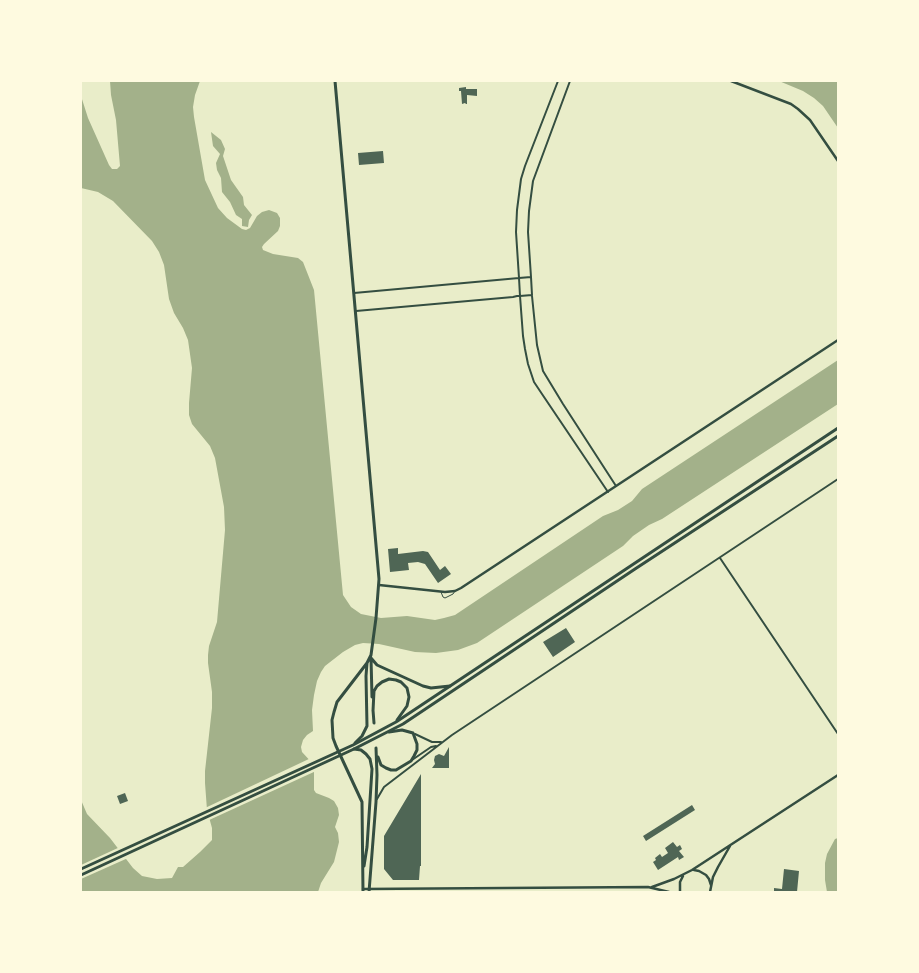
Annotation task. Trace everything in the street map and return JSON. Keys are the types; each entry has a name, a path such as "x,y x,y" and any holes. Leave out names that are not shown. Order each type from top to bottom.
{"main road":[{"path":"335,81 379,585 371,655 374,723"},
{"path":"354,747 396,722 838,428"},
{"path":"81,875 386,733 409,720 838,436"},
{"path":"371,655 377,665 424,686 432,688 450,686"},
{"path":"363,890 362,802 336,746 332,730 337,702 371,655"},
{"path":"354,747 367,726 367,663"},
{"path":"373,711 374,691 377,686 389,680 401,682 407,688 408,701 396,722"},
{"path":"376,754 382,765 391,770 396,770 411,761 417,750 413,734 402,730 386,733"},
{"path":"354,747 366,754 370,759 372,769 367,848 363,873"},
{"path":"369,890 376,802 376,748"},
{"path":"81,869 348,750"}],"street":[{"path":"558,81 525,166 520,186 516,232 524,349 534,382 608,492"},
{"path":"570,81 533,181 529,211 528,232 536,345 543,370 616,486"},
{"path":"731,81 791,104 798,109 810,120 838,161"},
{"path":"354,293 531,277"},
{"path":"356,311 532,295"},
{"path":"379,585 455,591 838,340"},
{"path":"376,802 384,787 442,742 838,479"},
{"path":"720,558 838,734"},
{"path":"413,734 432,742 442,742"},
{"path":"411,761 431,747 438,745"},
{"path":"651,887 684,875 838,774"},
{"path":"710,892 718,867 731,845"},
{"path":"692,870 706,875 711,886"},
{"path":"680,892 680,882 684,875"},
{"path":"363,890 651,887 669,892"}],"lane":[{"path":"441,591 442,597 446,598 455,591"}],"shaded area":[{"path":"110,81 200,81 193,107 194,117 205,180 218,208 227,218 246,230 250,228 257,216 262,212 269,210 277,213 280,218 280,226 278,231 264,244 263,250 273,254 298,258 303,262 314,290 343,595 351,607 361,614 381,618 407,616 435,620 455,615 603,516 618,510 632,501 642,489 838,360 838,404 662,519 649,525 623,546 477,643 458,650 436,653 415,652 379,644 363,643 343,652 325,666 317,681 314,695 312,710 313,731 303,740 301,747 302,752 314,765 314,790 316,793 334,801 339,815 335,827 339,842 334,862 321,883 318,892 81,892 81,800 87,814 142,876 157,879 172,878 178,867 183,867 212,840 205,783 212,708 208,655 217,622 225,530 224,507 215,458 210,446 192,424 189,415 192,368 188,340 169,299 164,265 159,252 152,241 113,201 98,192 81,188 81,96 88,118 109,165 112,169 117,169 120,166"},
{"path":"779,81 838,81 838,128 823,106 814,98"},
{"path":"211,132 221,140 225,149 223,156 231,180 243,197 244,205 252,215 248,227 242,226 242,219 236,215 230,202 222,192 221,178 216,163 220,154 213,146"},
{"path":"838,838 838,892 827,892 825,863 827,854 835,839"}],"pier":[{"path":"311,758 316,764 316,771 207,821 205,808"},
{"path":"120,847 128,858 81,879 81,865"}],"building":[{"path":"466,87 466,89 477,89 477,96 467,95 467,104 462,104 459,88"},
{"path":"383,151 384,163 359,165 358,153"},
{"path":"398,548 398,554 428,552 440,570 445,566 451,574 438,583 425,564 418,562 408,563 409,570 390,572 388,549"},
{"path":"566,628 575,642 553,657 543,642"},
{"path":"449,747 449,768 432,768 435,764 435,756 439,754 444,756"},
{"path":"421,774 421,866 419,880 393,880 384,869 384,836"},
{"path":"125,793 128,801 120,804 117,796"},
{"path":"692,805 695,810 646,841 643,836"},
{"path":"673,842 677,847 680,845 682,849 679,851 684,857 679,860 678,857 658,870 653,862 656,860 655,858 660,854 662,857 668,853 665,848"},
{"path":"784,869 799,871 797,892 774,892 774,888 782,889"}]}
